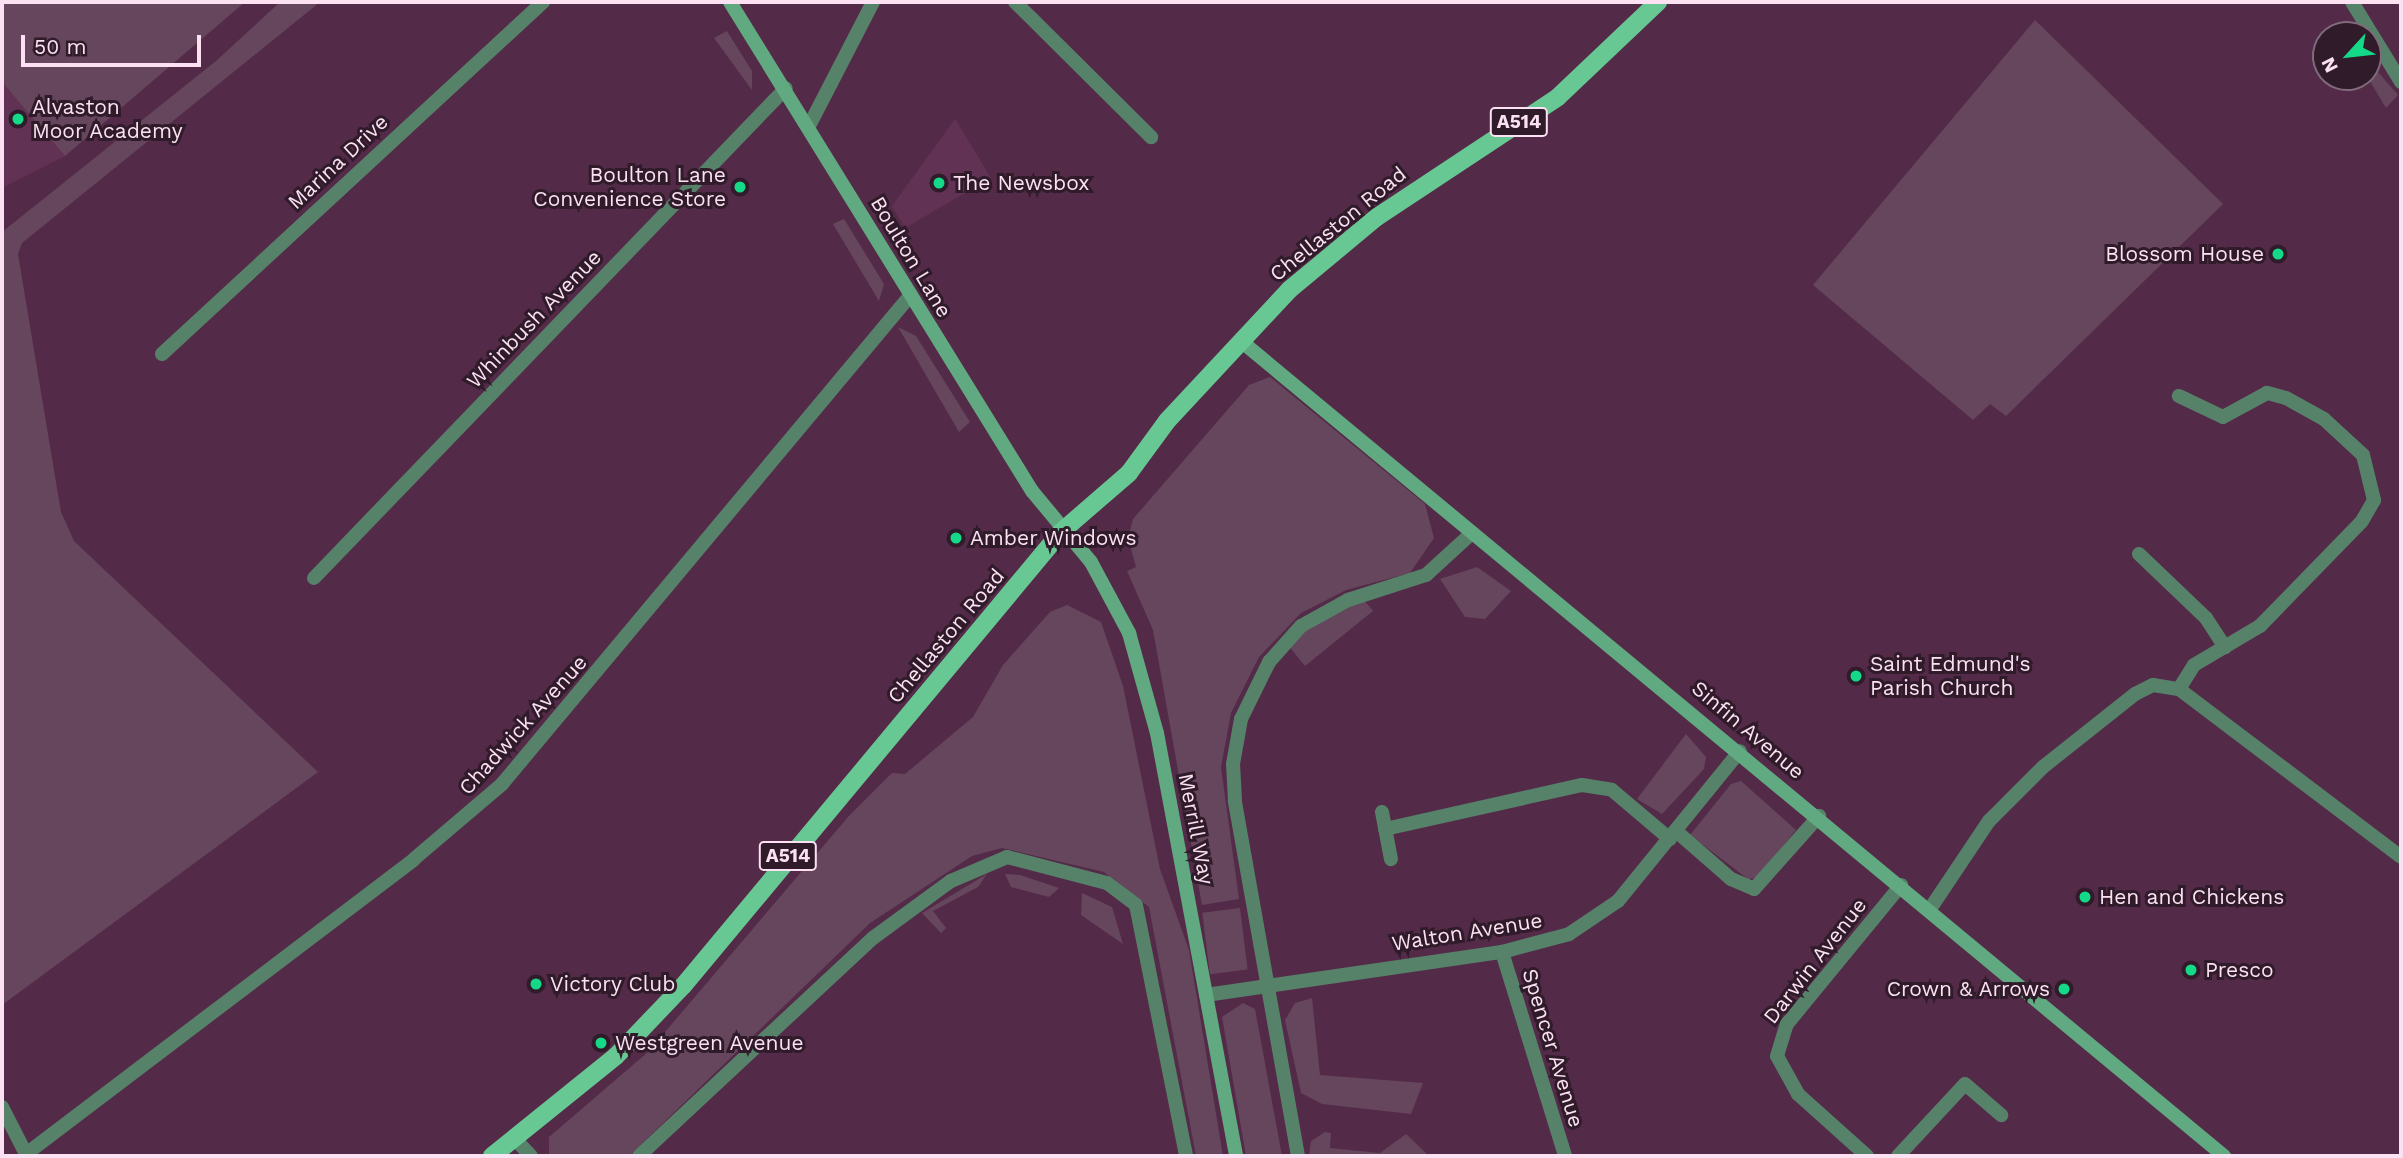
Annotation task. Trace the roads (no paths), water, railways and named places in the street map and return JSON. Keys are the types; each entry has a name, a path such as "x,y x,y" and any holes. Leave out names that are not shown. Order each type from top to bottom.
{"main road":[{"name":"Chellaston Road","path":"492,1156 516,1140 617,1056 683,986 1061,532 1129,473 1241,341 1365,226 1558,97 1658,2"}],"street":[{"name":"Marina Drive","path":"162,354 543,2"},
{"name":"Boulton Lane","path":"730,2 786,88 909,297 1061,532"},
{"path":"809,126 873,2"},
{"path":"1015,2 1152,137"},
{"path":"2352,2 2401,82"},
{"name":"Whinbush Avenue","path":"314,579 786,88"},
{"name":"Chadwick Avenue","path":"27,1155 477,808 554,728 909,297"},
{"name":"Sinfin Avenue","path":"1241,341 1819,816 2224,1156"},
{"path":"2179,396 2200,411 2223,416 2267,393 2286,398 2324,419 2363,455 2374,500 2362,521 2285,603 2225,647 2194,665 2179,689"},
{"name":"Merrill Way","path":"1061,532 1091,562 1142,673 1236,1156"},
{"path":"1298,1156 1233,782 1246,706 1269,662 1301,626 1348,600 1426,576 1472,533"},
{"path":"2139,554 2206,618 2225,647"},
{"path":"1930,909 1982,830 2043,767 2135,694 2153,685 2179,689 2401,857"},
{"name":"Walton Avenue","path":"1206,995 1535,946 1592,922 1673,835 1740,751"},
{"path":"1385,830 1512,806 1582,785 1612,790 1737,883 1754,889 1819,816"},
{"path":"1382,812 1391,859"},
{"path":"639,1156 837,968 960,876 1007,857 1098,881 1125,893 1143,922 1186,1156"},
{"name":"Darwin Avenue","path":"1867,1156 1798,1094 1777,1056 1787,1024 1901,885"},
{"name":"Spencer Avenue","path":"1503,952 1565,1156"},
{"path":"1898,1156 1965,1084 2001,1115"},
{"path":"2,1107 27,1155"},
{"path":"516,1140 531,1156"}],"place":[{"name":"Alvaston Moor Academy","path":"18,119"},
{"name":"The Newsbox","path":"939,183"},
{"name":"Boulton Lane Convenience Store","path":"740,187"},
{"name":"Blossom House","path":"2278,254"},
{"name":"Amber Windows","path":"956,538"},
{"name":"Saint Edmund's Parish Church","path":"1856,676"},
{"name":"Hen and Chickens","path":"2085,897"},
{"name":"Presco","path":"2191,970"},
{"name":"Victory Club","path":"536,984"},
{"name":"Crown & Arrows","path":"2064,989"},
{"name":"Westgreen Avenue","path":"601,1043"}]}
